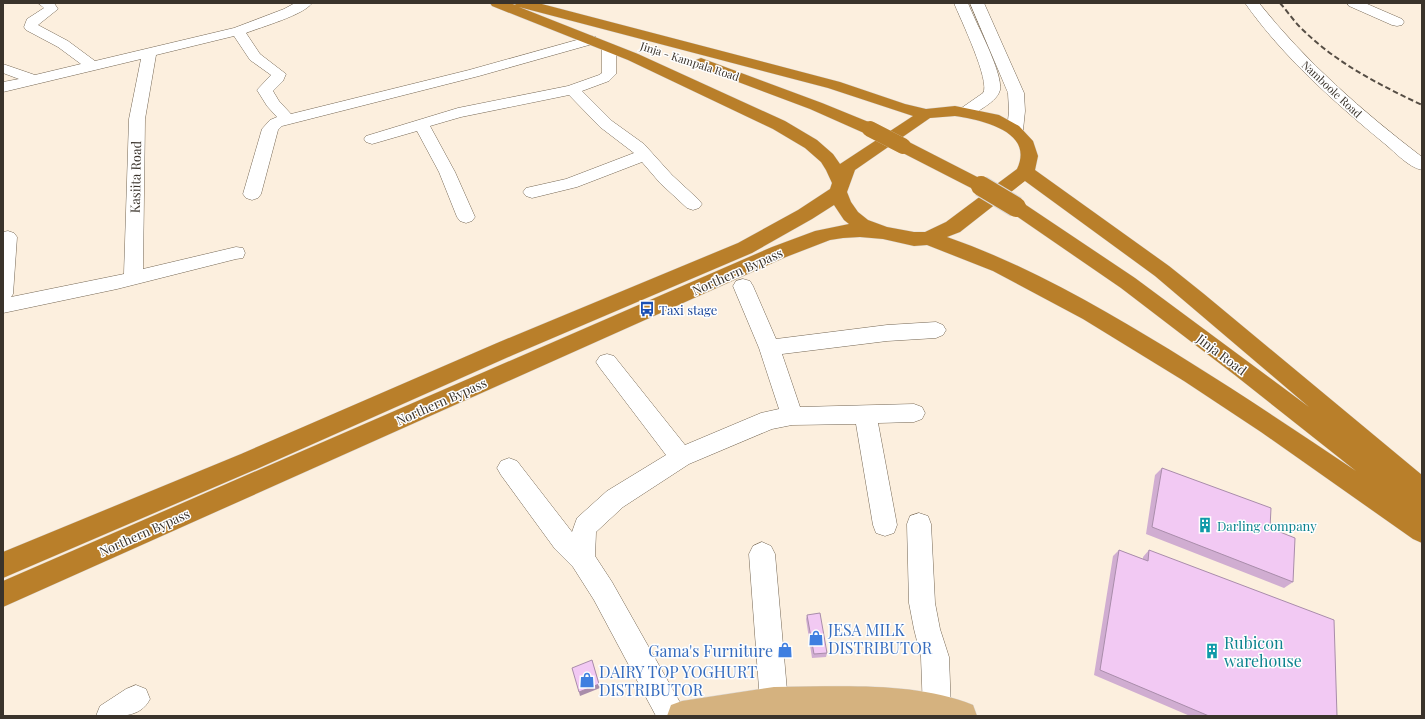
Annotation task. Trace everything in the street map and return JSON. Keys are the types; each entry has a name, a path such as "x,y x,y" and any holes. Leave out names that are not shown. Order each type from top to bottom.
{"highway":[{"path":"497,3 639,60 779,125 811,144 827,158 835,169 842,203 851,216 861,224 883,233 914,239 928,238 953,227 1025,172 1030,164 1031,156 1029,146 1015,130 997,120 966,112 949,111 926,114 899,107 834,85 521,3"},
{"name":"Jinja - Kampala Road","path":"507,3 544,16 685,58 795,98 870,129 981,186"},
{"path":"839,188 846,167 926,114"},
{"path":"1025,172 1162,271 1191,294 1422,490"},
{"name":"Jinja Road","path":"981,186 1016,207 1128,284 1225,356 1422,509"},
{"name":"Northern Bypass","path":"3,565 250,461 505,349 745,248 768,233 819,206 839,188"},
{"name":"Northern Bypass","path":"3,594 779,252 820,236 838,231 883,233"},
{"path":"928,238 956,247 1070,301 1158,352 1422,531"}],"main road":[{"path":"682,716 738,712 774,702 843,709 894,704 937,712"}],"street":[{"path":"45,3 50,6 51,9 32,22 31,27 63,44 91,65"},
{"path":"3,87 238,31 289,12 304,3"},
{"path":"960,3 988,69 992,83 992,91 989,96 966,112"},
{"path":"977,3 1016,93 1017,111 1015,130"},
{"name":"Namboole Road","path":"1252,3 1288,46 1336,95 1422,165"},
{"path":"1354,3 1397,22"},
{"path":"238,31 255,57 279,74 278,78 265,90 272,103 288,119"},
{"path":"252,194 270,129 276,123 527,60 591,40"},
{"path":"372,139 458,113 572,90 604,78 609,74 609,48"},
{"name":"Kasiita Road","path":"133,278 137,119 149,52"},
{"path":"3,68 33,79"},
{"path":"572,90 606,124 638,148 666,179 693,204"},
{"path":"421,124 447,172 466,218"},
{"path":"532,192 571,183 645,155"},
{"path":"3,294 8,237"},
{"path":"3,306 107,284 236,253"},
{"path":"743,286 785,390 792,416"},
{"path":"769,348 887,333 936,330"},
{"path":"607,362 681,457"},
{"path":"582,559 583,535 586,526 615,499 681,457 769,420 792,416 914,412"},
{"path":"865,414 885,525"},
{"path":"509,468 564,541 582,559 603,591 672,716"},
{"path":"919,524 922,603 927,629 935,657 937,712"},
{"path":"762,554 774,702"},
{"path":"110,716 136,698"}],"building":[{"name":"Darling company","path":"1162,468 1271,508 1270,528 1295,538 1293,582 1152,527"},
{"name":"Rubicon warehouse","path":"1119,550 1148,561 1149,550 1334,620 1337,716 1209,716 1100,670"},
{"name":"JESA MILK DISTRIBUTOR","path":"820,613 827,653 814,654 807,615"},
{"name":"DAIRY TOP YOGHURT DISTRIBUTOR","path":"592,660 599,684 579,692 572,668"}],"railway":[{"path":"1280,3 1301,28 1331,54 1360,73 1422,105"}],"place":[{"name":"Taxi stage","path":"647,309"},
{"name":"Darling company","path":"1205,525"},
{"name":"JESA MILK DISTRIBUTOR","path":"816,638"},
{"name":"Gama's Furniture","path":"785,650"},
{"name":"Rubicon warehouse","path":"1212,651"},
{"name":"DAIRY TOP YOGHURT DISTRIBUTOR","path":"587,680"}]}
